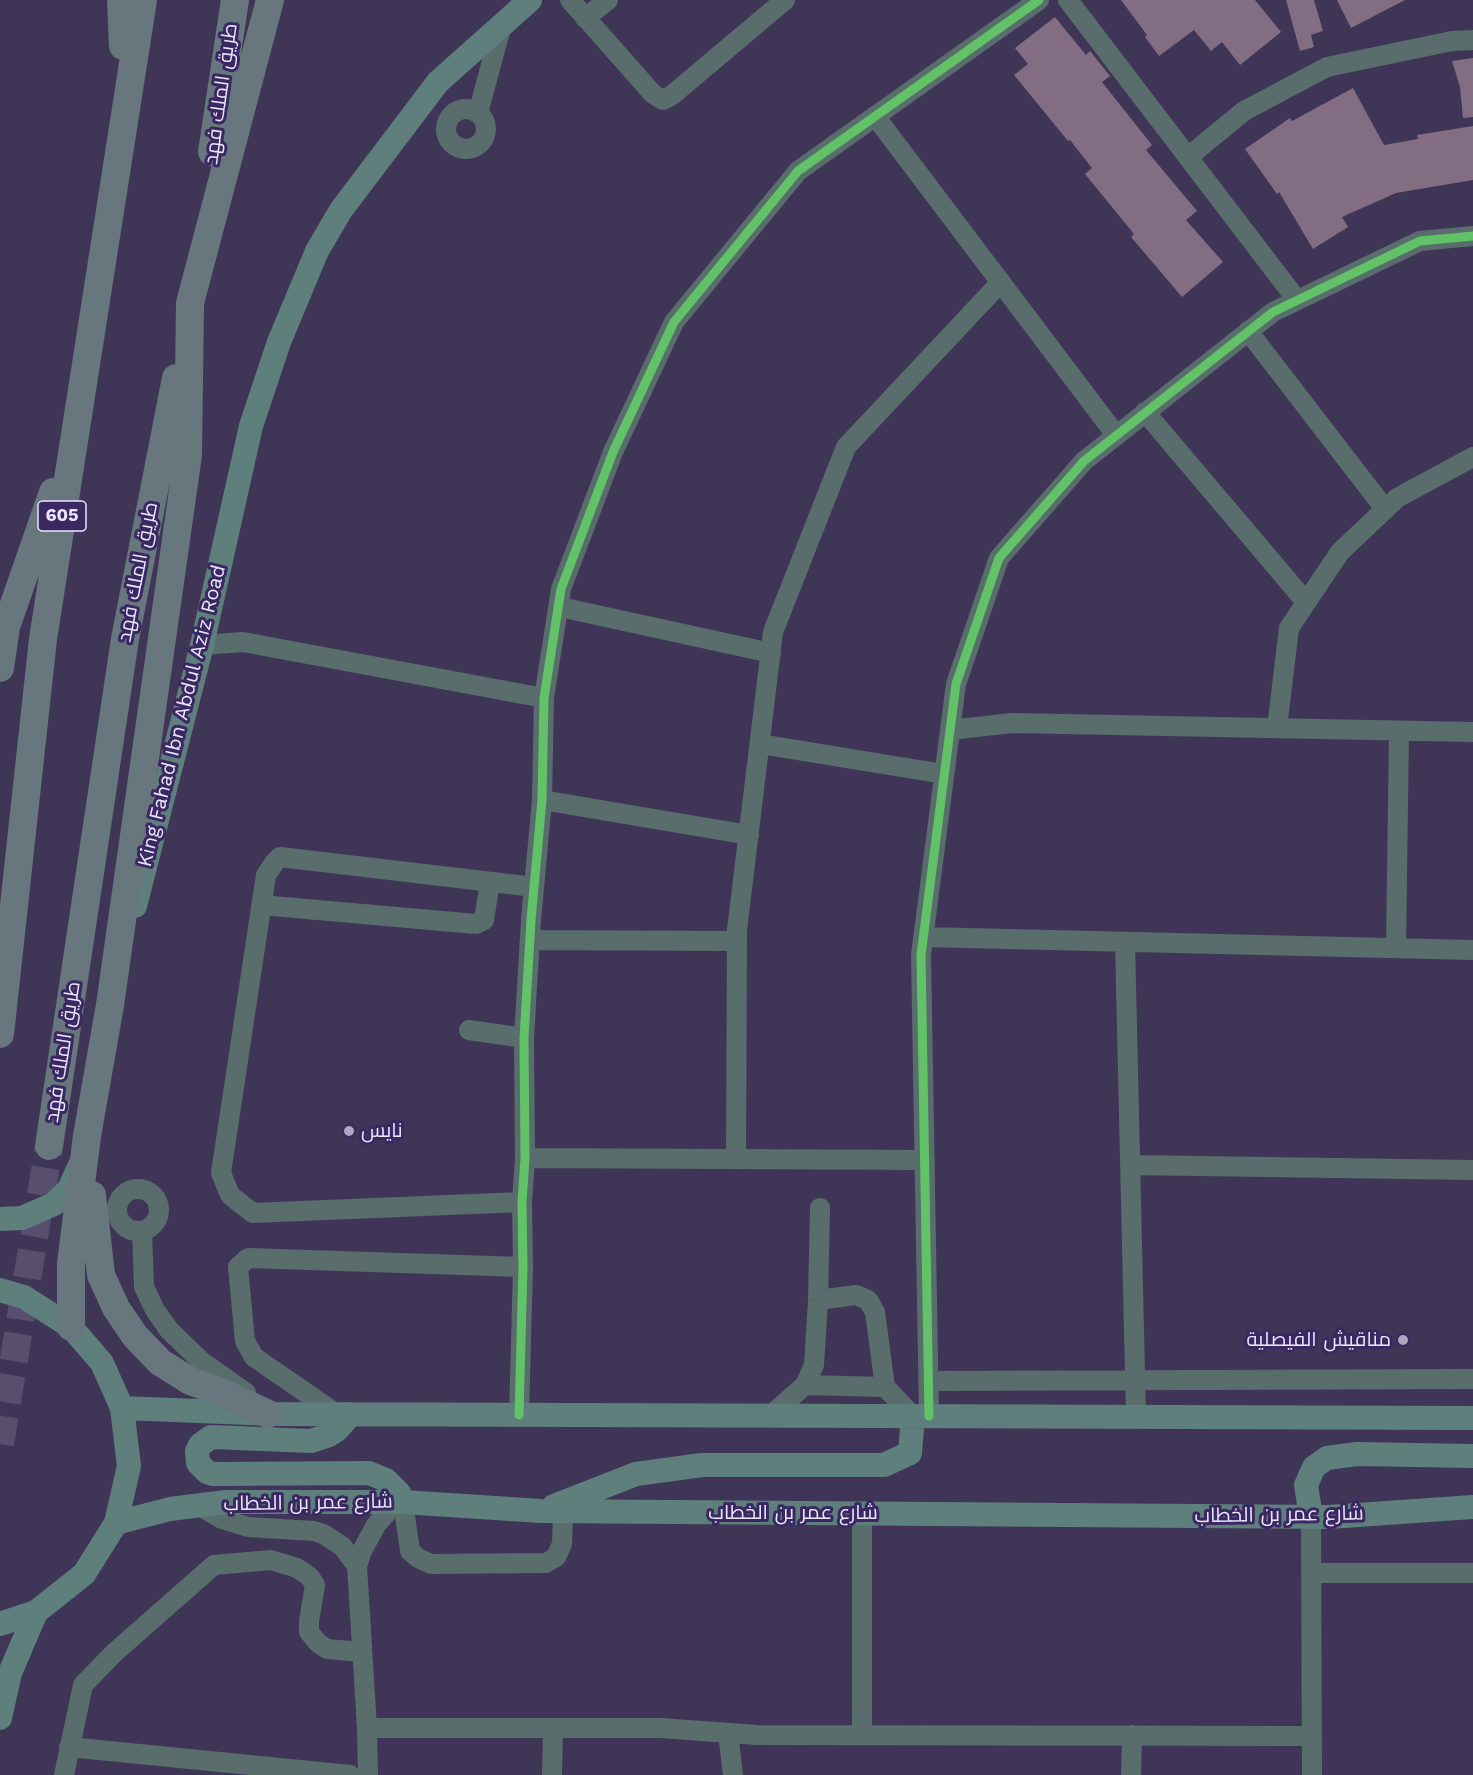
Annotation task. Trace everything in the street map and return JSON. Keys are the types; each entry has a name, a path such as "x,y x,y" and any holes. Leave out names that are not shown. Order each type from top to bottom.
{"highway":[{"path":"121,0 126,107"},
{"name":"605","path":"0,1034 43,639 143,0"},
{"name":"طريق الملك فهد","path":"49,1146 125,639 190,303 235,0"},
{"path":"71,1326 71,1264 87,1136 110,1005 188,455 190,303 270,0"},
{"path":"0,668 6,627 76,425"},
{"path":"87,1136 101,1275 116,1308 135,1336 160,1362 190,1381 271,1414"}],"main road":[{"name":"King Fahad Ibn Abdul Aziz Road","path":"110,1005 202,645 251,426 279,342 317,251 341,210 438,82 530,0"},
{"path":"0,1219 22,1218 54,1204 69,1189 79,1170 87,1136"},
{"path":"0,1290 24,1297 71,1326 102,1364 122,1408 129,1466 116,1523 84,1574 36,1612 0,1624"},
{"path":"122,1408 271,1414 1473,1418"},
{"path":"345,1414 338,1430 311,1441 211,1437 200,1445 197,1451 198,1463 207,1472 213,1474 369,1473 386,1480 399,1493 399,1502"},
{"path":"552,1511 636,1474 702,1465 884,1465 910,1453 921,1416"},
{"path":"1311,1516 1306,1485 1314,1467 1327,1458 1356,1454 1473,1456"},
{"name":"شارع عمر بن الخطاب","path":"116,1523 152,1513 226,1502 399,1502 552,1511 862,1514 1311,1516 1473,1508"},
{"path":"0,1718 10,1673 36,1612"}],"street":[{"path":"570,0 653,94 663,100 671,96 785,0"},
{"path":"585,18 608,0"},
{"path":"519,1415 523,1267 522,1202 525,1158 524,1038 542,800 544,698 561,589 613,452 674,322 798,171 1039,0"},
{"path":"1068,0 1297,300"},
{"path":"478,112 502,24"},
{"path":"1188,157 1244,111 1327,67 1452,41 1473,40"},
{"path":"875,116 1116,435"},
{"path":"805,1385 885,1387 921,1416 928,1381 921,954 956,684 999,558 1084,461 1273,312 1420,241 1473,236"},
{"path":"736,1159 737,940 773,632 846,447 1001,282"},
{"path":"1248,331 1385,509"},
{"path":"1145,412 1306,602"},
{"path":"1276,728 1289,628 1340,552 1396,498 1473,457"},
{"path":"560,607 771,653"},
{"path":"202,645 243,642 544,698"},
{"path":"950,730 1012,723 1473,732"},
{"path":"1396,948 1399,731"},
{"path":"760,744 944,774"},
{"path":"542,800 749,835"},
{"path":"522,1202 253,1213 230,1195 220,1173 266,875 280,857 534,887"},
{"path":"261,905 476,924 484,921 490,882"},
{"path":"923,937 1473,950"},
{"path":"530,940 737,940"},
{"path":"1125,942 1136,1417"},
{"path":"469,1030 524,1038"},
{"path":"525,1158 925,1160"},
{"path":"1130,1165 1473,1170"},
{"path":"770,1416 805,1385 814,1365 820,1208"},
{"path":"142,1231 144,1287 155,1310 169,1330 201,1361 271,1414"},
{"path":"345,1414 255,1357 245,1341 238,1267 248,1258 523,1267"},
{"path":"818,1300 856,1295 868,1300 875,1312 885,1387"},
{"path":"928,1381 1473,1380"},
{"path":"399,1502 410,1551 431,1564 546,1563 556,1557 561,1544 552,1511"},
{"path":"368,1775 357,1566 376,1525 399,1502"},
{"path":"198,1505 222,1519 248,1527 314,1531 324,1534 342,1546 357,1566"},
{"path":"862,1514 862,1735"},
{"path":"1311,1516 1312,1775"},
{"path":"64,1775 82,1685 114,1653 214,1565 271,1560 297,1568 310,1577 315,1585 309,1632 318,1643 327,1649 362,1652"},
{"path":"1311,1573 1473,1573"},
{"path":"367,1728 660,1728 728,1733 862,1735 1312,1736"},
{"path":"552,1775 553,1729"},
{"path":"728,1733 733,1775"},
{"path":"1131,1775 1132,1735"},
{"path":"69,1747 350,1775"}],"building":[{"path":"1121,0 1255,0 1281,32 1240,65 1222,42 1211,51 1194,30 1159,56 1145,37 1147,35"},
{"path":"1286,0 1314,0 1323,31 1311,35 1314,47 1300,51"},
{"path":"1337,0 1405,0 1351,28"},
{"path":"1055,17 1086,55 1090,51 1110,76 1102,82 1152,145 1146,150 1197,211 1186,220 1223,262 1182,297 1131,237 1134,234 1085,174 1092,168 1014,75 1028,64 1015,48"},
{"path":"1473,58 1473,117 1463,118 1460,87 1452,61"},
{"path":"1353,88 1384,145 1418,139 1417,135 1473,126 1473,180 1396,193 1342,217 1348,227 1313,249 1279,192 1277,194 1245,149 1290,118 1292,121"}],"tunnel":[{"path":"0,1444 49,1146"}],"cycle path":[{"path":"519,1415 523,1267 522,1202 525,1158 524,1038 531,920 542,800 544,698 561,589 613,452 674,322 798,171 1039,0"},
{"path":"929,1416 921,955 956,684 999,558 1084,461 1273,312 1420,241 1473,236"}],"place":[{"name":"نايس","path":"349,1131"},
{"name":"مناقيش الفيصلية","path":"1403,1340"}]}
